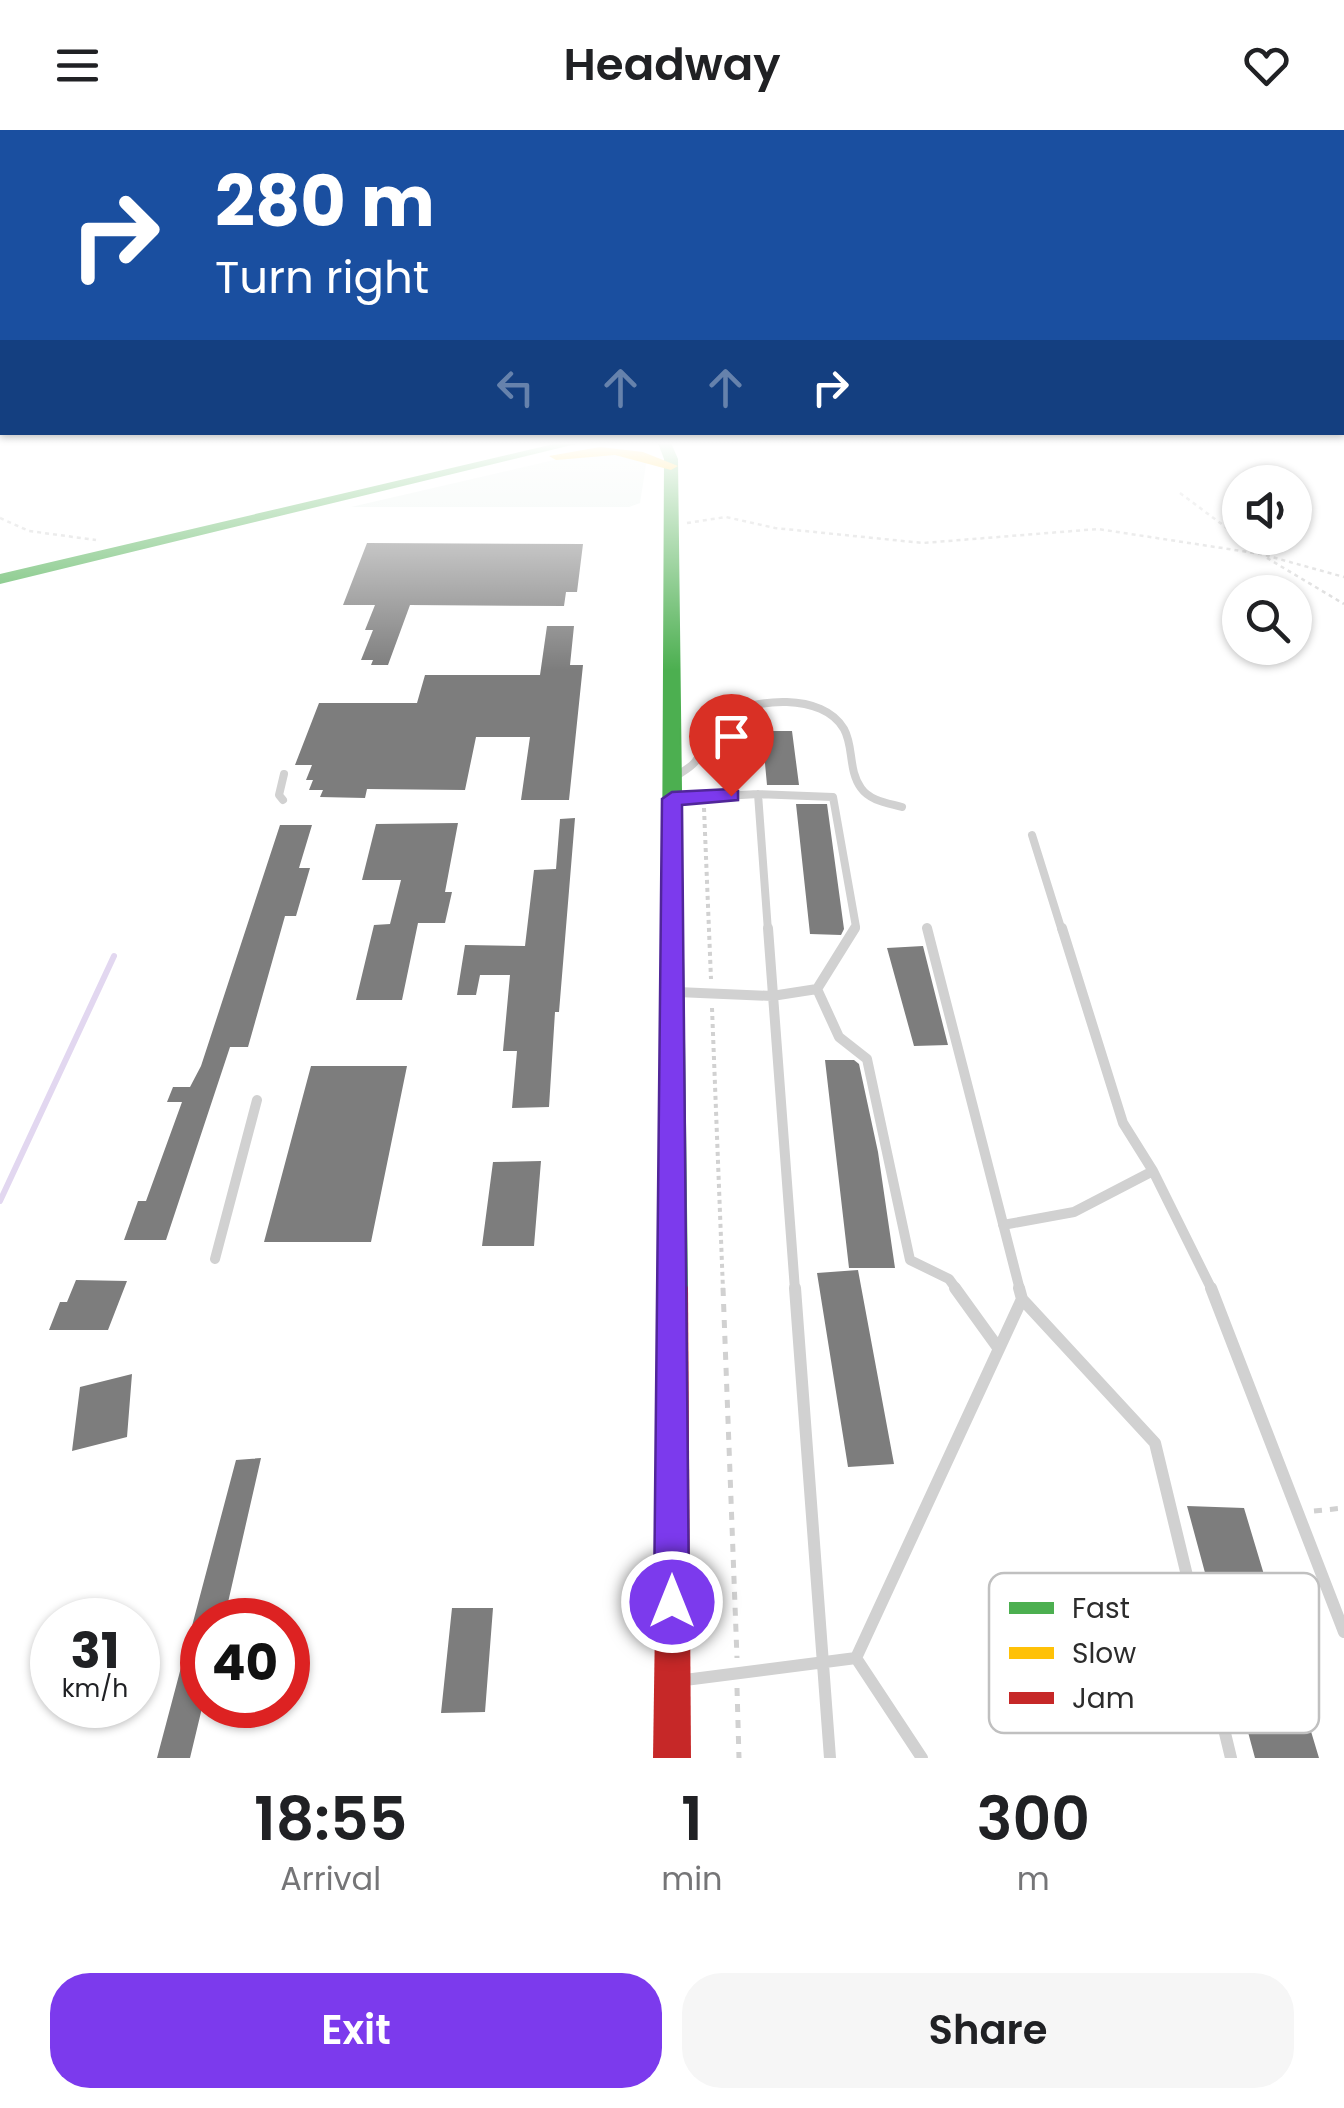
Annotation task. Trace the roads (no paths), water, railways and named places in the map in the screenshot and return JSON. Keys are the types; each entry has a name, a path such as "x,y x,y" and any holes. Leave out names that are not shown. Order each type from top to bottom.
{"street":[{"path":"0,579 256,519"},
{"path":"671,519 675,992 672,1758"}],"lane":[{"path":"675,992 772,996 817,989 856,927 833,797 704,797 673,788 694,762 700,743 724,716 755,706 790,703 831,714 843,726 858,786 869,797 902,806"},
{"path":"282,800 284,774"},
{"path":"758,794 830,1758"},
{"path":"1032,834 1123,1123 1153,1171 1208,1280 1344,1632"},
{"path":"927,928 1022,1300 1155,1443 1186,1573"},
{"path":"817,989 839,1037 867,1059 910,1260 948,1280 999,1349"},
{"path":"214,1259 257,1100"},
{"path":"1003,1225 1074,1212 1153,1171"},
{"path":"856,1658 1022,1300"},
{"path":"672,1682 856,1658"},
{"path":"856,1658 922,1758"},
{"path":"1225,1733 1231,1758"}],"waterway":[{"path":"0,1201 114,956"}]}
